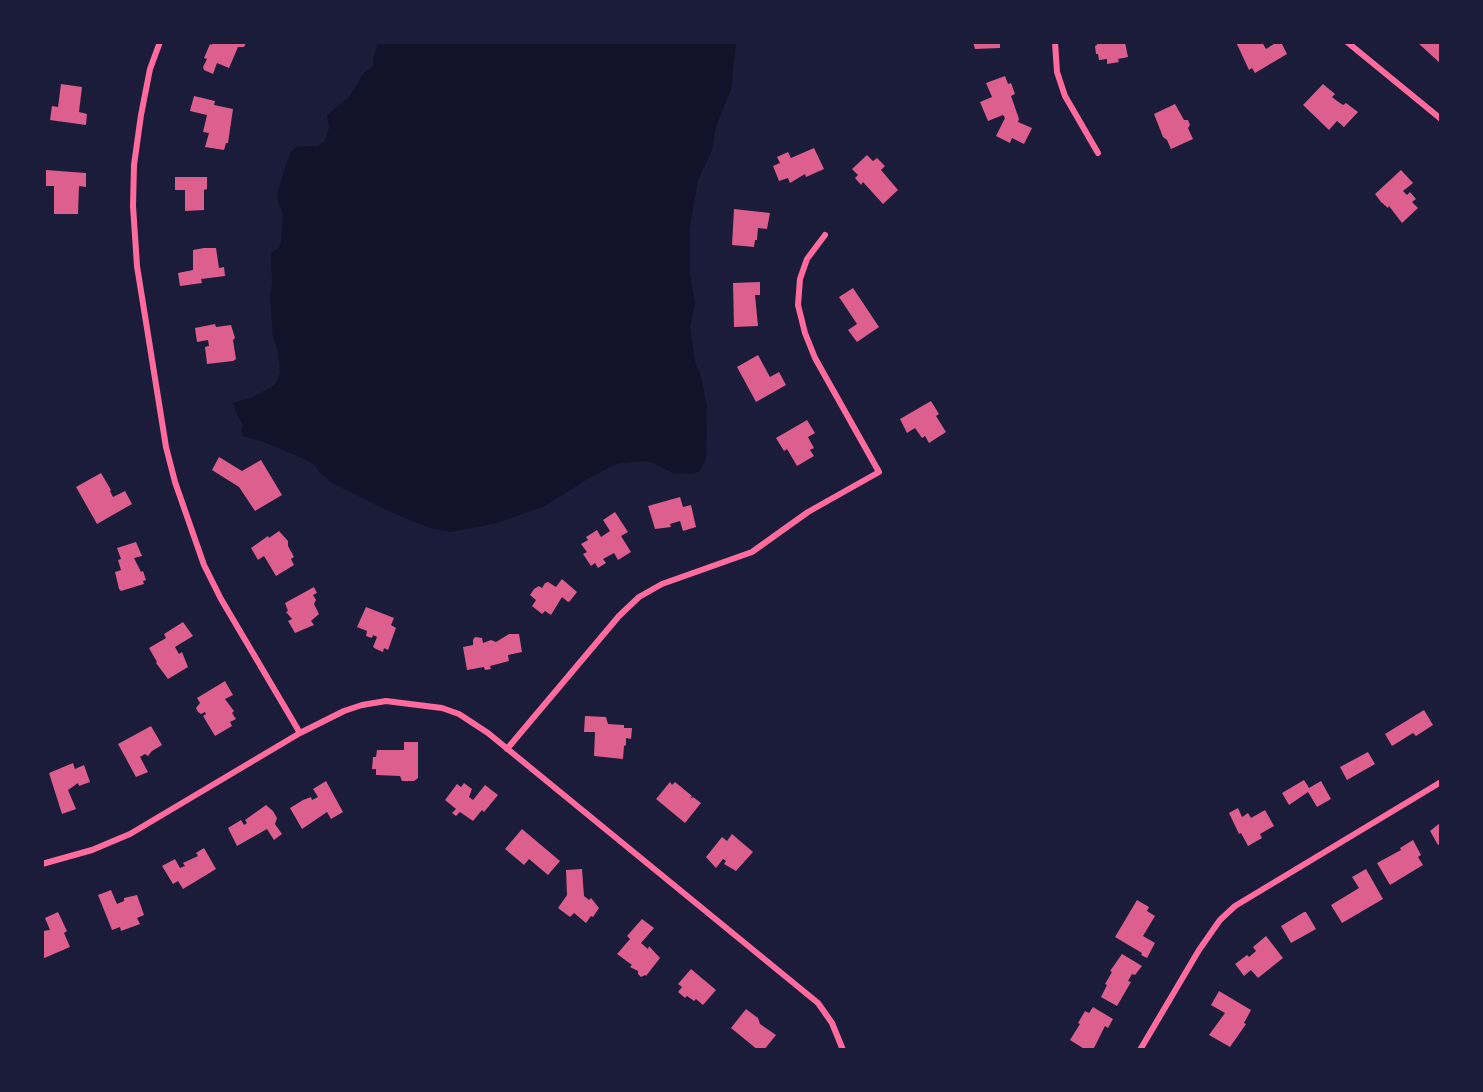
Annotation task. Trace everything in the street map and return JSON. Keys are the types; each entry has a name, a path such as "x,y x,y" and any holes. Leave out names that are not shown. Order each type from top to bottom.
{"street":[{"path":"160,42 150,69 141,115 134,165 133,206 137,266 166,447 174,482 204,565 221,599 300,733"},
{"path":"1055,42 1057,72 1065,96 1098,153"},
{"path":"1347,42 1441,118"},
{"path":"507,749 619,616 639,597 662,584 752,552 808,512 879,472 815,358 805,333 798,305 800,279 807,259 825,235"},
{"path":"42,864 92,850 130,834 321,721 362,705 386,701 415,703 459,714 507,749 818,1003 832,1023 843,1050"},
{"path":"1140,1050 1199,950 1220,920 1235,906 1441,782"}],"shaded area":[{"path":"378,42 736,42 731,90 717,123 711,153 698,180 690,228 690,274 695,304 690,327 695,362 701,376 707,407 706,458 700,471 692,474 673,473 653,463 643,461 616,464 545,506 497,523 451,532 430,528 388,511 334,484 319,472 315,465 304,459 243,436 241,431 243,425 233,403 253,397 271,387 276,383 280,373 278,352 273,337 270,295 271,257 272,252 279,248 281,242 283,214 277,194 286,165 291,152 297,146 318,146 325,141 329,128 327,115 350,96 363,74 373,66"}],"building":[{"path":"213,42 246,43 244,47 238,47 229,68 217,63 213,74 204,70 203,67 207,59 204,58"},
{"path":"973,42 1000,42 1000,48 975,49"},
{"path":"1096,42 1125,42 1128,57 1118,59 1119,62 1107,64 1107,59 1099,60 1096,54"},
{"path":"1236,42 1262,42 1266,49 1281,42 1287,54 1255,73 1252,68 1249,70"},
{"path":"1417,42 1441,42 1441,64"},
{"path":"1005,76 1008,84 1011,83 1015,94 1011,96 1018,122 1032,128 1024,144 1012,138 1010,143 996,136 1005,118 1003,115 988,121 980,102 992,97 986,83"},
{"path":"61,84 82,87 79,112 87,114 86,125 50,120 52,106 58,107"},
{"path":"1323,84 1335,94 1332,97 1358,112 1344,127 1337,121 1329,130 1303,105"},
{"path":"194,96 215,101 214,105 233,109 228,143 224,150 205,147 209,133 203,132 207,115 190,111"},
{"path":"1175,104 1184,120 1188,120 1190,125 1188,128 1193,139 1171,149 1163,137 1154,114"},
{"path":"814,148 824,169 806,177 805,174 790,183 788,178 779,181 773,166 780,163 777,157 788,152 791,158"},
{"path":"867,155 873,161 877,158 885,166 881,170 898,190 883,204 863,182 861,185 855,178 858,175 852,169"},
{"path":"46,170 86,173 86,187 79,186 78,214 54,214 54,186 46,186"},
{"path":"1401,170 1413,183 1403,191 1407,195 1410,192 1416,199 1412,202 1418,208 1402,223 1389,206 1388,208 1375,194"},
{"path":"175,177 207,177 207,189 204,190 204,210 185,211 185,190 175,190"},
{"path":"734,209 770,213 767,229 758,228 754,247 732,245"},
{"path":"216,248 219,268 224,267 225,276 201,279 202,283 180,286 178,273 193,270 193,250"},
{"path":"760,282 760,295 755,295 758,326 734,327 733,283"},
{"path":"853,288 879,327 857,342 848,330 857,324 839,297"},
{"path":"215,324 216,327 231,325 235,338 233,340 236,359 233,361 207,364 205,347 209,346 208,340 197,342 195,328"},
{"path":"758,355 770,377 779,372 786,385 756,402 737,367"},
{"path":"931,401 939,414 936,416 946,432 929,443 925,436 922,438 915,428 907,433 900,419"},
{"path":"807,420 815,433 808,437 814,448 810,450 814,456 797,466 787,449 784,451 776,438"},
{"path":"219,457 242,471 261,460 282,495 255,511 239,487 212,470"},
{"path":"101,473 113,497 125,491 132,504 97,524 76,487"},
{"path":"680,497 683,507 691,505 696,527 683,531 680,521 670,524 671,527 655,529 648,506"},
{"path":"615,512 628,532 621,536 631,552 618,560 614,553 603,559 606,563 598,568 595,563 591,566 583,554 587,552 581,544 588,540 586,537 597,530 601,537 610,531 603,520"},
{"path":"279,531 288,541 294,557 291,559 294,565 276,576 264,556 258,560 251,548"},
{"path":"136,542 142,556 134,558 146,580 143,581 144,584 121,591 115,572 121,570 118,560 121,559 117,548"},
{"path":"562,579 577,592 570,601 562,597 551,615 545,611 542,614 532,606 536,600 530,595 534,589 539,586 542,588 548,582 556,587"},
{"path":"314,587 317,593 313,595 316,600 314,604 319,614 311,621 314,625 295,633 288,621 292,619 286,612 288,611 285,603"},
{"path":"366,607 394,618 391,625 396,628 388,650 384,648 383,652 373,647 377,637 366,636 367,631 357,627"},
{"path":"183,622 193,636 175,647 179,654 182,652 188,667 168,679 156,663 149,648 166,638 164,634"},
{"path":"509,634 519,634 522,652 508,655 509,661 490,666 491,669 485,670 484,667 467,670 463,647 473,645 475,637 482,638 483,643 491,640 496,642"},
{"path":"225,681 233,695 225,699 234,711 232,713 236,719 230,722 232,726 215,736 203,716 205,712 201,714 196,708 200,703 197,698"},
{"path":"1424,710 1433,725 1416,736 1413,733 1392,746 1385,734"},
{"path":"585,716 606,717 608,724 632,728 631,739 626,738 623,759 594,756 595,732 584,732"},
{"path":"151,726 162,745 148,756 145,754 140,757 148,772 136,777 118,744"},
{"path":"404,742 418,742 418,778 414,781 402,781 400,776 376,775 376,769 372,769 373,757 376,757 377,750 404,750"},
{"path":"1368,752 1375,764 1347,780 1340,767"},
{"path":"73,763 75,769 84,765 90,782 79,786 78,783 68,790 76,809 62,814 49,773"},
{"path":"1304,780 1309,788 1321,781 1331,799 1317,807 1308,792 1289,805 1282,793"},
{"path":"326,781 343,812 331,819 327,812 302,829 290,808 303,800 318,797 313,789"},
{"path":"670,782 672,785 675,782 692,796 690,799 693,797 701,803 685,823 656,799"},
{"path":"464,783 472,789 469,797 473,800 485,785 498,795 473,821 460,812 456,816 452,813 456,809 445,800 457,784 461,787"},
{"path":"266,805 277,818 275,824 282,834 274,840 267,829 237,846 228,828 241,820 244,825 247,823 245,820"},
{"path":"1238,808 1242,817 1248,813 1251,818 1265,810 1274,826 1260,834 1262,838 1248,846 1241,833 1239,834 1229,813"},
{"path":"1440,823 1441,843 1438,845 1430,831"},
{"path":"522,829 560,861 548,875 529,859 524,865 505,849"},
{"path":"732,834 753,852 736,871 724,864 726,861 723,859 716,868 706,857 722,837 727,841"},
{"path":"1413,840 1421,855 1418,857 1423,865 1390,885 1377,863 1401,850 1400,848"},
{"path":"204,848 216,869 183,889 178,881 173,884 162,866 175,859 180,868 185,866 183,863 198,856 196,853"},
{"path":"582,869 584,896 589,900 591,898 599,908 586,923 574,913 570,917 558,908 567,895 566,870"},
{"path":"1366,869 1383,899 1342,923 1331,905 1359,888 1352,877"},
{"path":"111,890 117,904 124,901 124,898 137,895 144,915 137,918 140,924 121,931 120,927 112,930 98,895"},
{"path":"1137,900 1149,907 1147,911 1155,916 1143,936 1155,943 1147,958 1115,937"},
{"path":"58,912 67,931 64,933 70,947 42,959 42,931 50,930 45,918"},
{"path":"1304,912 1316,929 1291,943 1281,926"},
{"path":"642,919 654,928 641,943 648,949 649,946 660,958 646,976 641,977 638,971 630,967 632,965 617,954 630,939 627,936"},
{"path":"1266,936 1283,958 1258,978 1251,970 1244,976 1235,964 1256,951 1253,947"},
{"path":"1122,954 1142,966 1135,975 1132,974 1128,981 1131,982 1117,1006 1101,997 1112,972 1110,971"},
{"path":"691,969 716,990 703,1005 696,999 694,1001 687,996 685,998 678,992 682,987 678,984"},
{"path":"1219,991 1251,1010 1244,1023 1246,1024 1230,1047 1209,1035 1225,1013 1211,1005"},
{"path":"1093,1007 1113,1019 1108,1028 1105,1026 1093,1050 1086,1050 1070,1040 1085,1011 1089,1013"},
{"path":"746,1009 758,1018 760,1024 776,1035 764,1050 758,1050 731,1028"}]}
